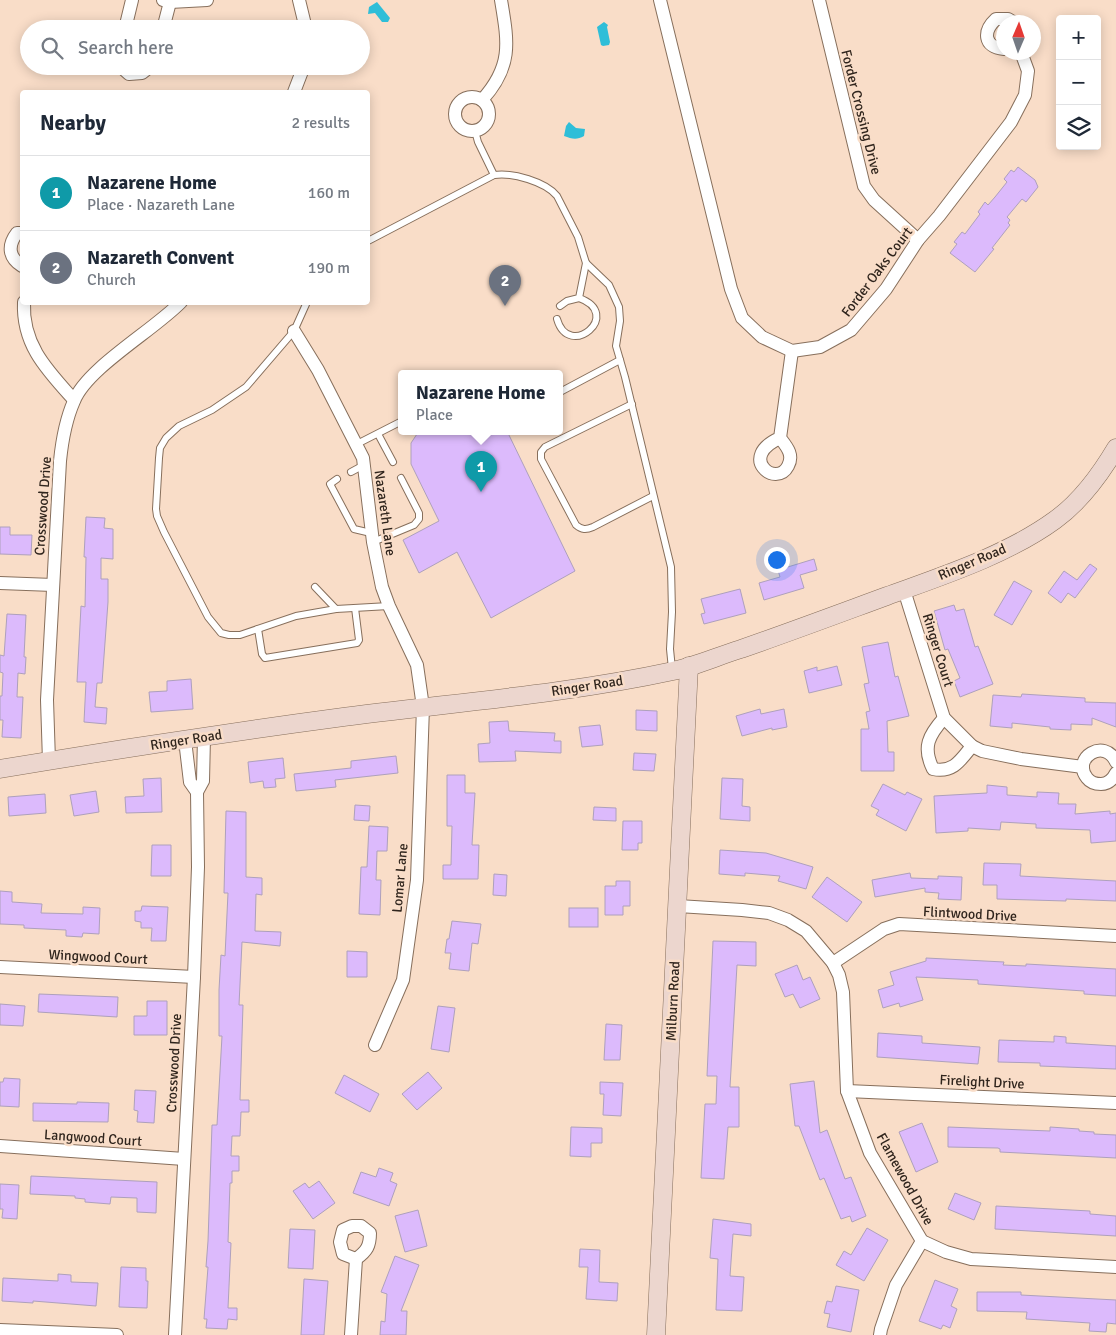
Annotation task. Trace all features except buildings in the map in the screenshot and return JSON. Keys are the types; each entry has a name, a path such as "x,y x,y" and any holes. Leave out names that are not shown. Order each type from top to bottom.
{"street":[{"path":"127,20 132,0"},
{"path":"164,20 166,1 207,0"},
{"path":"299,0 304,20"},
{"path":"482,100 494,87 506,53 507,36 501,0"},
{"path":"660,0 731,289 742,318 762,337 792,351 780,438"},
{"name":"Forder Crossing Drive","path":"819,0 864,186 874,200 918,240"},
{"path":"996,19 989,26 986,33 989,42 996,47"},
{"name":"Forder Oaks Court","path":"792,351 820,347 851,330 886,289 918,240 1012,122 1025,95 1028,71 1024,60"},
{"path":"295,90 301,75"},
{"path":"476,97 482,100 488,108 489,119 483,128 475,131 467,131 462,128 455,118 455,112 460,102 465,98 476,97"},
{"path":"20,233 17,233 11,240 10,252 20,265"},
{"path":"24,305 26,328 33,350 50,374 74,400"},
{"name":"Crosswood Drive","path":"49,761 47,700 62,446 74,400 100,368 169,315 178,305"},
{"name":"Nazareth Lane","path":"294,331 318,370 363,458 372,537 382,587 417,666 423,707"},
{"name":"Ringer Road","path":"0,769 204,737 534,694 681,669 802,628 904,590 976,562 1039,530 1063,514 1082,495 1097,477 1116,448"},
{"path":"0,583 53,585"},
{"name":"Ringer Court","path":"904,590 944,718 972,746 982,751 1022,759 1083,767"},
{"name":"Milburn Road","path":"656,1335 678,906 681,669"},
{"name":"Lomar Lane","path":"375,1045 404,980 417,880 423,707"},
{"path":"944,718 934,730 927,748 927,758 933,769 943,771 956,765 972,746"},
{"name":"Crosswood Drive","path":"196,792 203,781 204,737"},
{"name":"Crosswood Drive","path":"175,1335 198,867 196,792 190,782 185,740"},
{"path":"1116,762 1108,752 1097,751 1087,756 1083,767 1086,777 1095,784 1106,783 1116,773"},
{"name":"Flamewood Drive","path":"678,906 769,913 788,920 806,931 833,963 839,975 844,1000 847,1091 870,1153 922,1241 946,1252 971,1260 1116,1267"},
{"name":"Flintwood Drive","path":"833,963 884,929 899,924 1116,936"},
{"name":"Wingwood Court","path":"0,967 194,976"},
{"name":"Firelight Drive","path":"847,1091 1116,1103"},
{"name":"Langwood Court","path":"0,1146 184,1159"},
{"path":"880,1335 896,1285 922,1241"},
{"path":"351,1335 356,1259"},
{"path":"0,1330 117,1335"}],"lane":[{"path":"475,131 478,142 494,175"},
{"path":"370,240 494,175 508,174 544,185 552,190 578,237 586,263 579,298"},
{"path":"586,263 609,285 619,307 620,321 616,342 671,567 672,612 670,649 681,669"},
{"path":"558,319 563,330 574,336 581,336 592,329 595,323 596,311 593,306 579,298 567,300 560,306"},
{"path":"306,305 294,331 246,388 225,402 172,431 160,448 157,516 208,617 221,633 240,635 296,616 336,609 389,606"},
{"path":"563,390 620,360"},
{"path":"632,404 546,447 541,452 541,459 576,525 581,529 593,527 653,496"},
{"path":"355,444 398,423"},
{"path":"378,434 393,462"},
{"path":"351,472 364,464"},
{"path":"337,479 330,484 354,529 372,537 414,525 419,519 419,513 401,478"},
{"path":"315,587 336,609"},
{"path":"258,629 262,654 265,658 357,643 359,640 355,608"}],"water":[{"path":"377,2 390,18 388,22 382,22 375,13 368,14 369,7"},
{"path":"604,22 608,25 610,42 609,45 603,46 601,45 597,27"},
{"path":"569,122 576,128 585,129 584,136 574,139 564,136"}],"place":[{"name":"Nazareth Convent","path":"505,306"},
{"name":"Nazarene Home","path":"481,492"}]}
